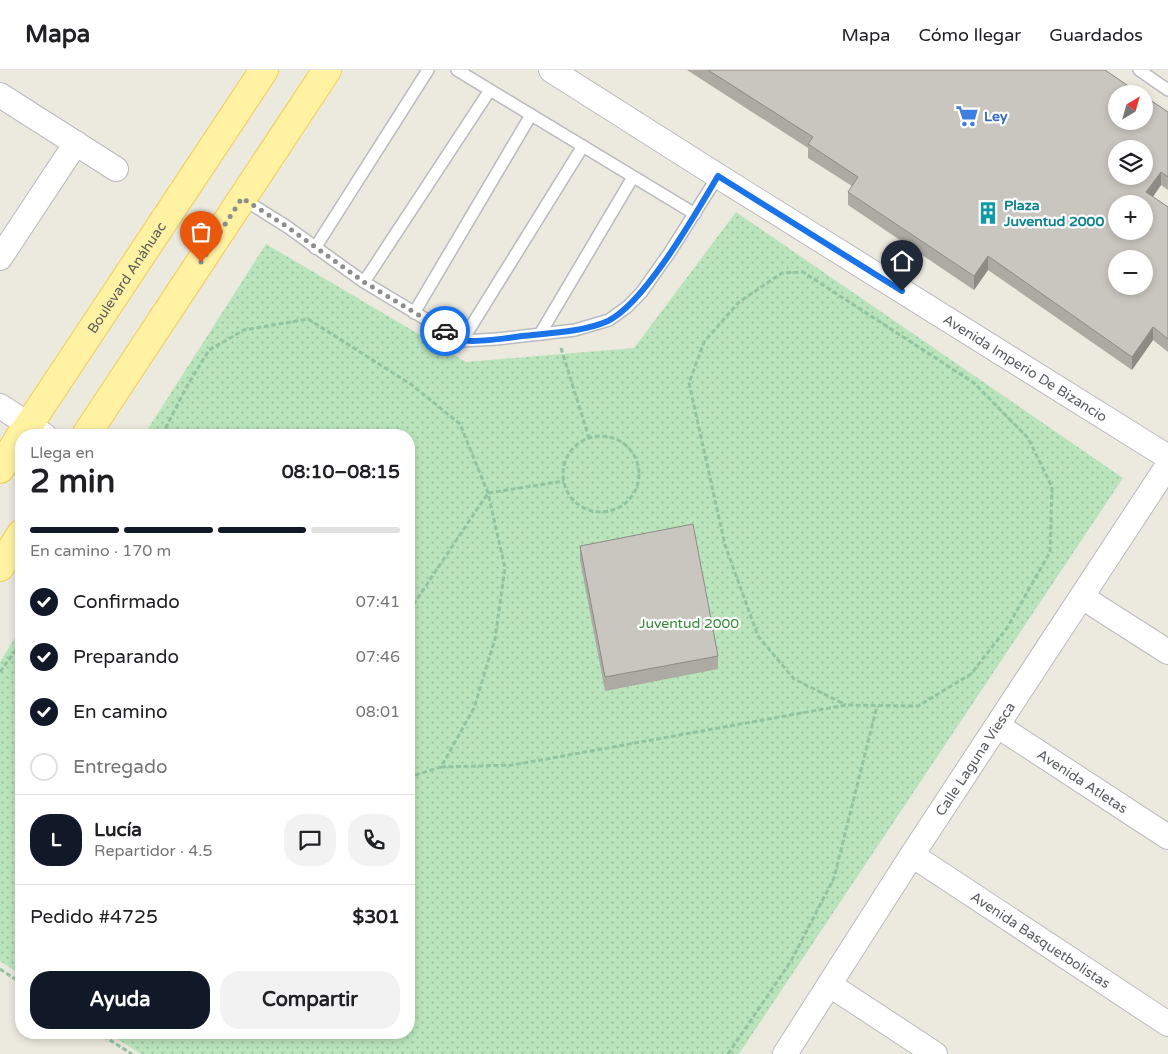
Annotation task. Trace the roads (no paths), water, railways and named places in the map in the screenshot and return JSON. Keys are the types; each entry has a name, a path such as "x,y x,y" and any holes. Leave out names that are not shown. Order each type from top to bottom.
{"main road":[{"name":"Boulevard Anáhuac","path":"28,429 264,70"},
{"path":"90,429 327,70"},
{"path":"0,567 15,543"}],"street":[{"name":"Avenida Imperio De Bizancio","path":"551,70 1168,457"},
{"path":"0,95 116,170"},
{"path":"0,258 76,143"},
{"path":"0,406 15,435"},
{"name":"Calle Laguna Viesca","path":"785,1054 1168,465"},
{"path":"1082,597 1168,652"},
{"name":"Avenida Atletas","path":"998,726 1168,837"},
{"name":"Avenida Basquetbolistas","path":"912,856 1168,1024"},
{"path":"830,985 935,1054"}],"lane":[{"path":"315,248 428,70"},
{"path":"457,70 695,214"},
{"path":"1139,70 1168,90"},
{"path":"364,282 490,90"},
{"path":"414,313 531,115"},
{"path":"462,341 583,146"},
{"path":"242,198 286,226 364,282 462,341 575,330 609,320 627,307 640,293 695,214 718,176"},
{"path":"540,334 633,177"}],"place":[{"name":"Ley","path":"967,116"},
{"name":"Plaza Juventud 2000","path":"988,213"}],"park label":[{"name":"Juventud 2000","path":"689,623"}]}
